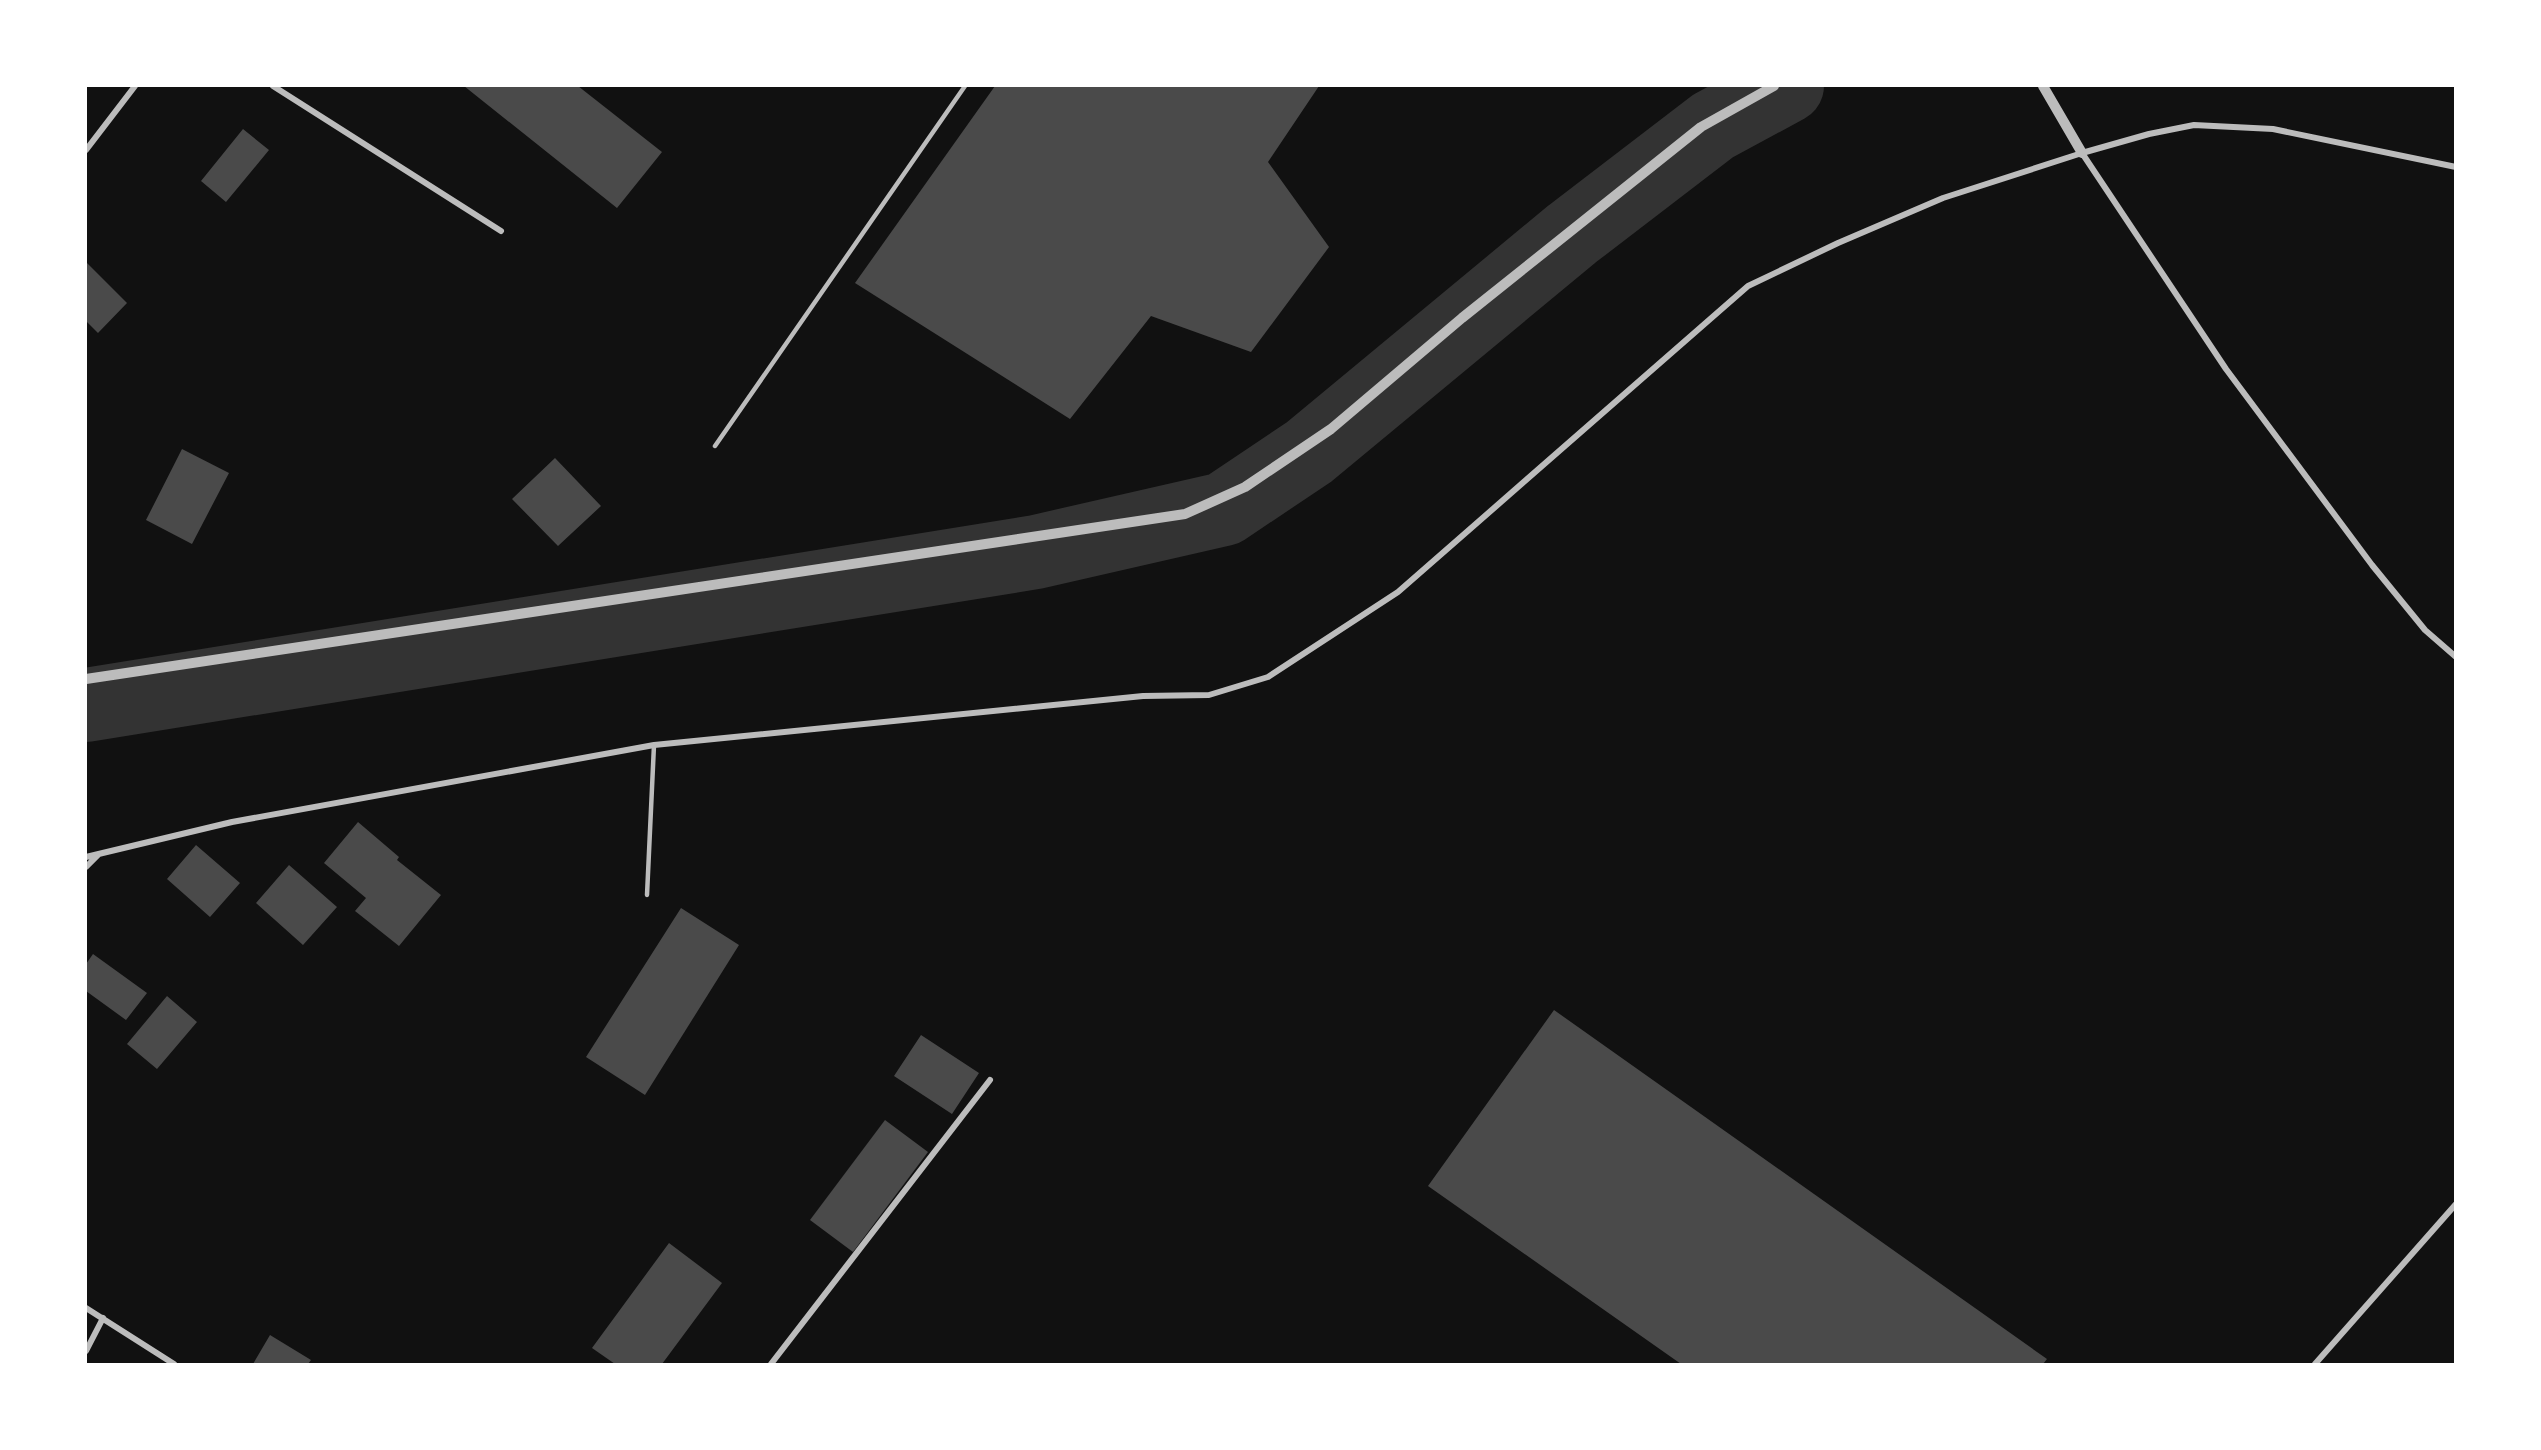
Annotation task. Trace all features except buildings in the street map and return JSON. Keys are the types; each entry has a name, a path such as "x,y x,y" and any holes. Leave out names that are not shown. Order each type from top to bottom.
{"street":[{"path":"86,150 135,86"},
{"path":"273,86 501,231"},
{"path":"86,679 1185,514 1245,487 1331,429 1462,318 1701,127 1774,86"},
{"path":"2043,86 2082,153 2226,369 2372,565 2425,630 2456,657"},
{"path":"86,857 232,822 654,745 1132,697 1209,695 1268,677 1398,592 1748,286 1943,198 2082,153 2149,134 2194,125 2273,129 2456,167"},
{"path":"86,867 98,855"},
{"path":"771,1365 990,1080"},
{"path":"2315,1365 2456,1204"},
{"path":"86,1308 174,1365"},
{"path":"86,1350 103,1318"}],"lane":[{"path":"715,446 965,86"},
{"path":"648,895 654,745"}],"waterway":[{"path":"86,705 1036,552 1224,509 1309,452 1572,234 1713,126 1787,86"}]}
